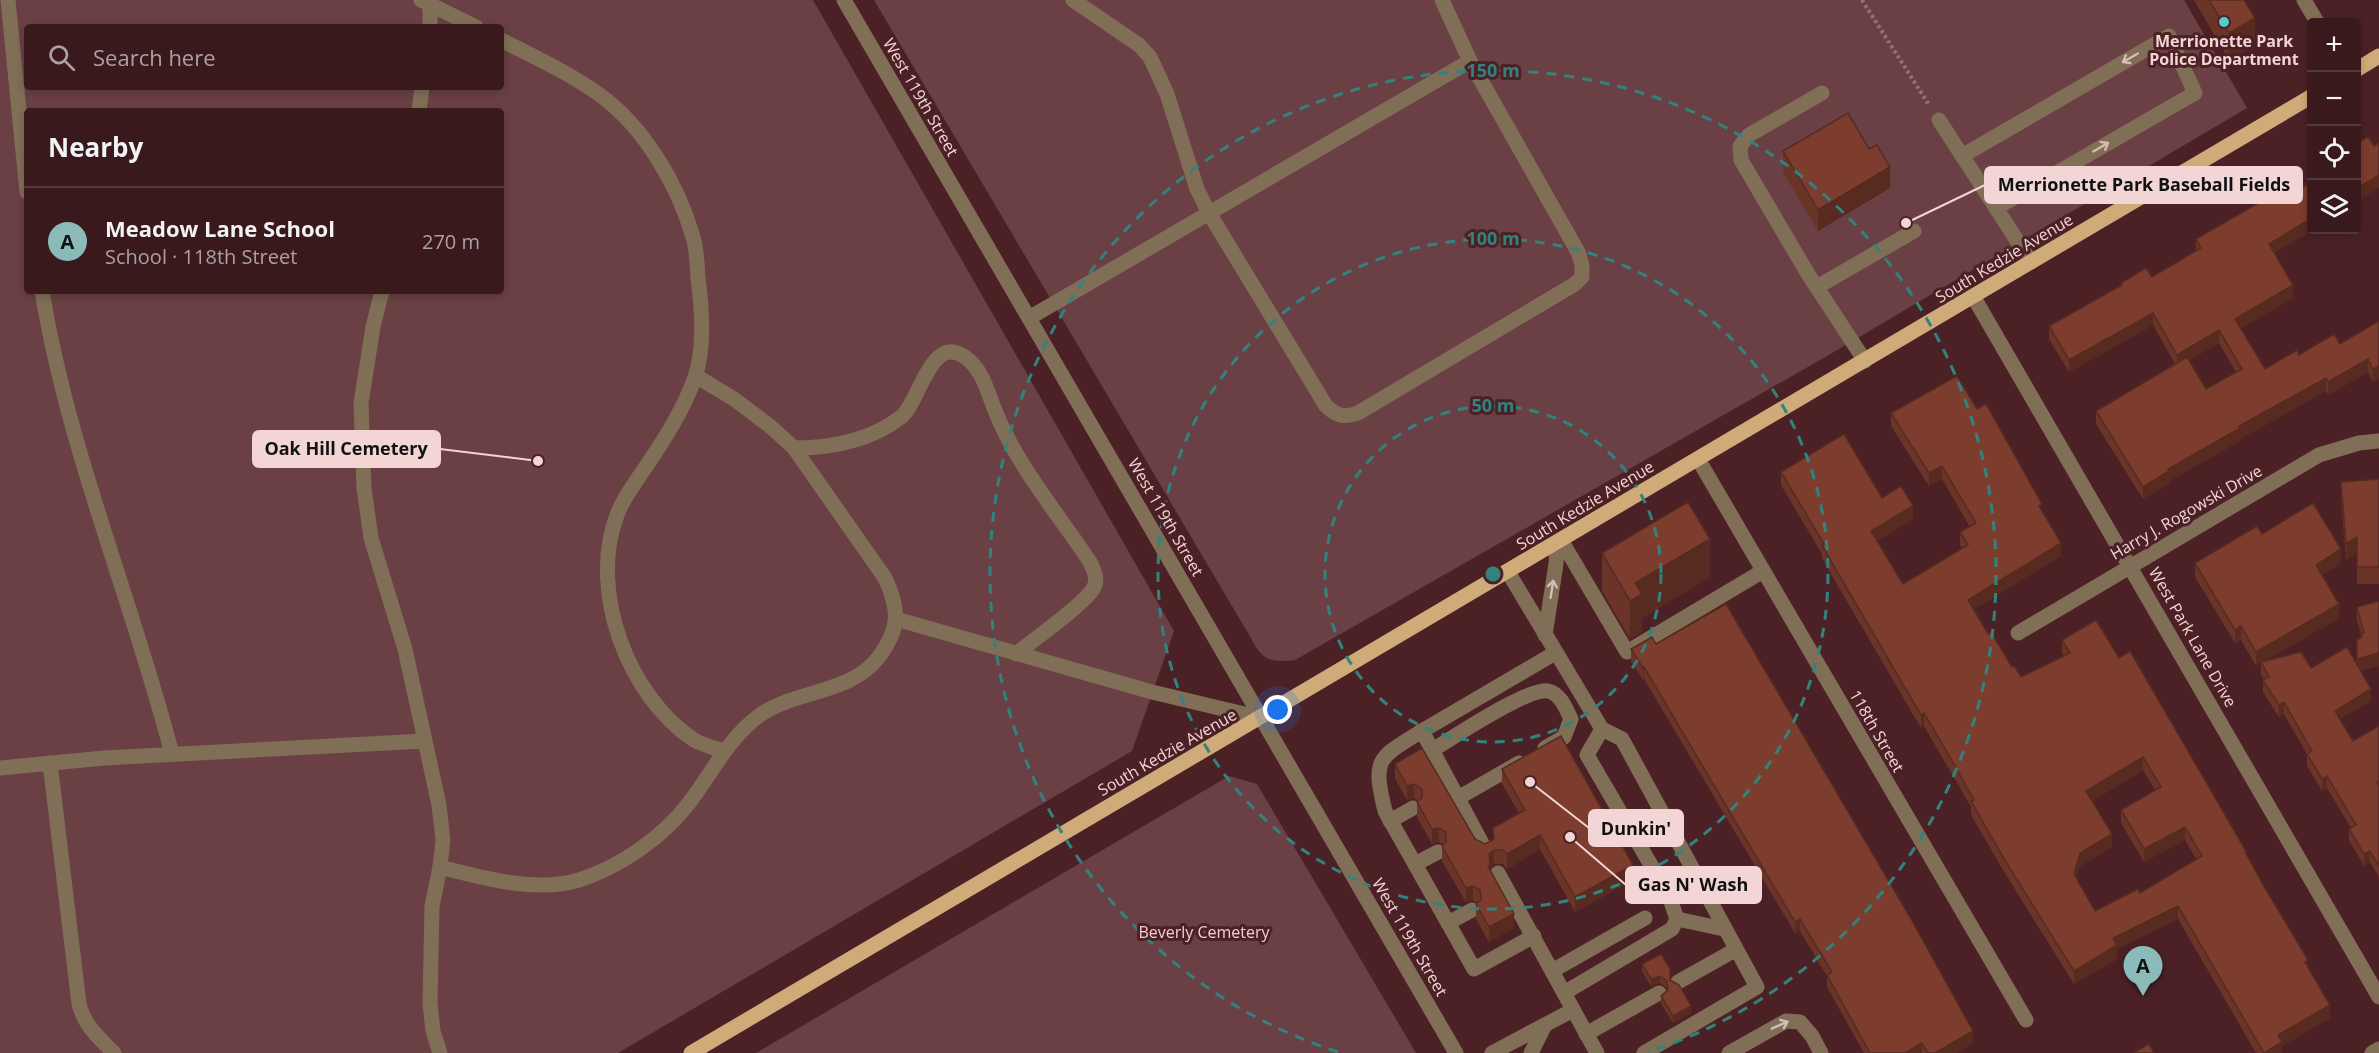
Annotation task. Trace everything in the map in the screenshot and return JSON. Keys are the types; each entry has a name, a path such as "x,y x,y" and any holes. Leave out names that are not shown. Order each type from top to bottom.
{"main road":[{"path":"2361,67 2379,56"},
{"name":"South Kedzie Avenue","path":"691,1053 1262,718 2307,99"}],"street":[{"path":"9,0 24,160"},
{"name":"West 119th Street","path":"844,0 1456,1053"},
{"path":"1073,0 1139,45 1150,57 1167,94 1197,189 1209,213 1326,406 1336,415 1346,417 1358,413 1575,284 1582,277 1582,265 1578,252 1470,61 1442,0"},
{"path":"2304,0 2315,18"},
{"path":"427,1 430,24"},
{"path":"427,1 470,24"},
{"path":"1962,156 2169,36 2195,93 1996,208"},
{"path":"504,42 573,78 602,97 628,120 653,153 675,190 693,239 700,292 700,344 696,376 666,437 617,515 610,544 608,575 611,607 620,640 632,668 650,698 670,721 696,741 724,751"},
{"path":"1029,318 1470,61"},
{"path":"419,108 422,90"},
{"path":"1822,93 1749,135 1740,146 1741,160 1817,287 1865,361"},
{"path":"1939,120 2031,262"},
{"path":"1817,287 1914,231"},
{"path":"43,294 62,394 157,695 172,754"},
{"path":"381,294 373,327 361,404 364,488 371,538 405,649 439,805 443,840 432,906 430,1003 433,1031 440,1053"},
{"name":"West Park Lane Drive","path":"1973,296 2379,997"},
{"path":"794,448 822,448 850,442 878,432 903,416 915,401 932,362 943,354 955,352 966,358 986,384 1010,442 1030,476 1090,562 1097,576 1093,589 1078,604 1016,654"},
{"path":"440,867 500,882 533,885 577,881 608,868 664,830 688,804 724,751 759,716 774,706 826,690 856,675 876,660 891,639 896,619 893,596 885,578 794,448 734,399 696,376"},
{"name":"Harry J. Rogowski Drive","path":"2018,633 2319,455 2359,443 2379,441"},
{"name":"118th Street","path":"1698,459 2026,1020"},
{"path":"1559,541 1627,652 1763,571"},
{"path":"1545,635 1559,541"},
{"path":"1508,572 1602,729 1622,739 1756,987 1644,1053"},
{"path":"896,619 1152,692 1262,718"},
{"path":"1534,936 1474,969 1385,811 1378,785 1379,767 1386,753 1555,653"},
{"path":"1432,750 1520,699 1538,692 1550,691 1560,699 1571,719 1564,737 1450,793"},
{"path":"1564,993 1672,929 1677,919 1669,896 1587,755 1602,729"},
{"path":"1422,731 1470,834 1485,849"},
{"path":"0,768 172,754 424,741"},
{"path":"50,763 82,1018 114,1053"},
{"path":"1390,821 1413,808"},
{"path":"1415,864 1438,852"},
{"path":"1498,873 1503,892 1534,936 1597,1053"},
{"path":"1448,923 1472,910"},
{"path":"1552,971 1645,918"},
{"path":"1677,919 1724,929"},
{"path":"1678,982 1735,950"},
{"path":"1586,1034 1659,993"},
{"path":"1492,1053 1573,1010"},
{"path":"1730,1053 1786,1021 1800,1022 1814,1051"},
{"path":"1530,1053 1545,1025"},
{"path":"2372,1053 2379,1049"}],"path":[{"path":"1862,0 1939,120"}],"green space":[{"path":"0,0 813,0 1174,631 1132,751 618,1053 0,1053"},
{"path":"874,0 2184,0 2247,108 1827,356 1295,660 1283,661 1267,658 1257,648"},
{"name":"Beverly Cemetery","path":"1229,776 1257,784 1416,1053 756,1053"}],"building":[{"path":"2209,0 2244,0 2255,18 2229,33"},
{"path":"1848,113 1869,149 1877,145 1890,167 1818,210 1783,151"},
{"path":"2368,137 2374,146 2379,143 2379,175 2361,186 2361,180 2361,140"},
{"path":"2295,182 2299,189 2307,185 2307,221 2269,244 2293,285 2235,319 2265,369 2297,350 2299,355 2334,334 2340,344 2379,321 2379,366 2373,369 2368,359 2328,382 2326,378 2239,426 2240,428 2168,469 2169,471 2143,487 2096,411 2187,357 2206,389 2242,369 2219,330 2177,355 2153,313 2069,360 2049,326 2122,285 2121,283 2146,268 2152,277 2201,248 2196,239"},
{"path":"1957,376 1977,409 1986,404 2042,504 2039,506 2061,543 1968,600 1988,634 1991,632 2012,667 2014,666 2021,677 2070,653 2062,640 2096,620 2119,658 2130,651 2308,960 2305,962 2330,1005 2278,1035 2282,1042 2264,1053 2178,906 2113,938 2117,945 2074,971 2006,862 1971,801 1974,800 1946,750 1924,713 1921,715 1781,472 1844,434 1882,498 1901,486 1913,506 1871,531 1903,584 1968,545 1960,532 1976,523 1942,466 1929,473 1891,413","holes":["2143,757 2161,787 2121,810 2144,849 2185,827 2202,856 2140,893 2138,889 2095,911 2074,874 2080,853 2112,834 2086,791"]},
{"path":"2379,479 2379,567 2357,567 2357,537 2346,544 2341,482"},
{"path":"1688,502 1710,539 1635,583 1642,594 1630,601 1602,553"},
{"path":"2313,503 2341,549 2316,565 2339,604 2256,652 2241,626 2235,630 2195,563 2257,526 2262,534"},
{"path":"2379,601 2379,653 2357,659 2357,640 2364,633 2357,607"},
{"path":"1726,604 1911,919 1973,1031 1935,1053 1928,1053 1922,1043 1905,1053 1870,1053 1827,975 1832,972 1800,919 1795,922 1644,667 1631,649 1652,637 1656,644"},
{"path":"2347,647 2371,689 2335,711 2353,741 2379,726 2379,781 2377,782 2379,786 2379,866 2370,851 2364,854 2349,829 2356,825 2327,776 2322,779 2307,754 2312,751 2284,702 2279,705 2263,680 2269,677 2261,662 2301,652 2311,668"},
{"path":"1561,736 1633,865 1575,897 1540,835 1507,854 1503,850 1494,850 1489,854 1490,865 1488,866 1514,914 1489,927 1476,904 1481,900 1480,890 1473,886 1466,888 1442,846 1446,842 1446,832 1439,828 1432,829 1417,802 1422,798 1422,789 1414,784 1407,786 1395,764 1422,748 1475,839 1485,844 1494,839 1493,828 1525,810 1502,769"},
{"path":"1661,954 1670,969 1670,980 1679,985 1691,1006 1673,1016 1661,996 1668,990 1667,981 1660,976 1651,979 1642,964"},
{"path":"2149,1044 2154,1053 2133,1053"}],"place":[{"name":"Merrionette Park Police Department","path":"2224,22"},
{"name":"Merrionette Park Baseball Fields","path":"1906,223"},
{"name":"Oak Hill Cemetery","path":"538,461"},
{"name":"Dunkin'","path":"1530,782"},
{"name":"Gas N' Wash","path":"1570,837"},
{"name":"Meadow Lane School","path":"2143,996"}]}
